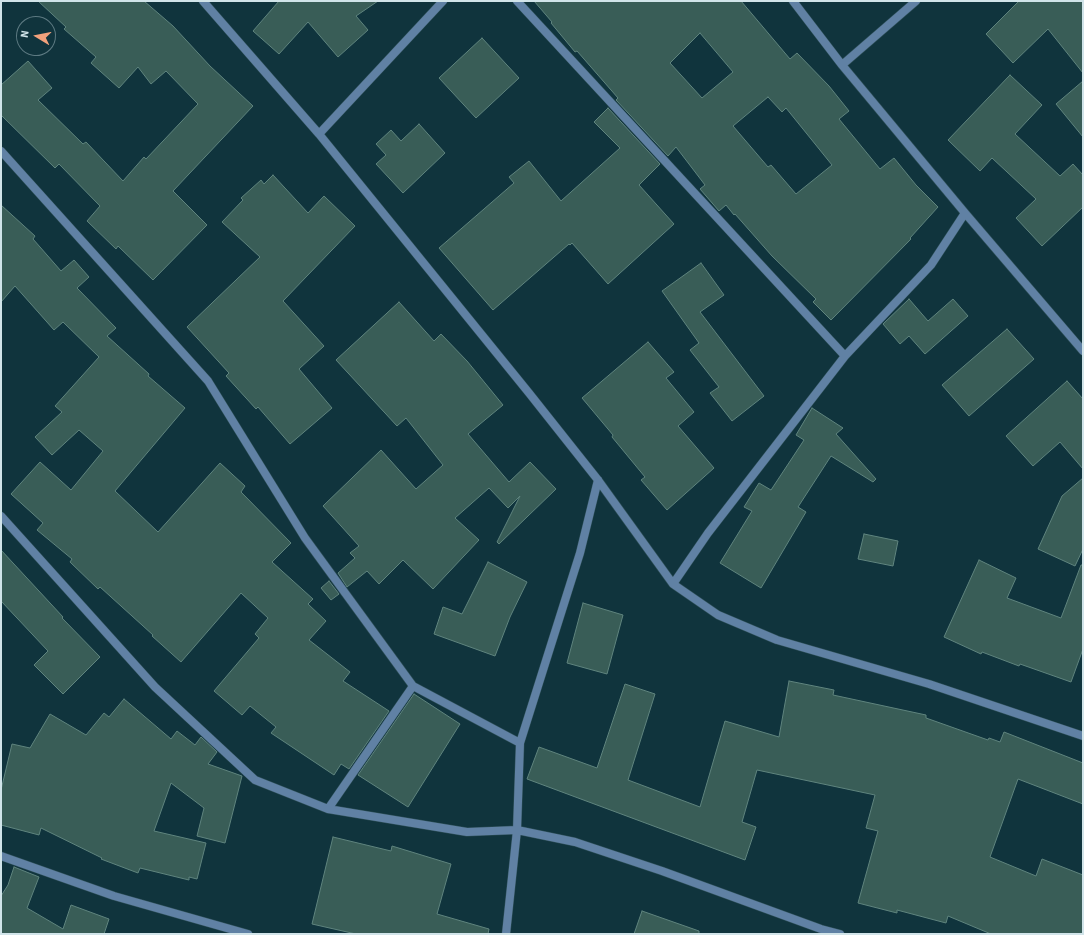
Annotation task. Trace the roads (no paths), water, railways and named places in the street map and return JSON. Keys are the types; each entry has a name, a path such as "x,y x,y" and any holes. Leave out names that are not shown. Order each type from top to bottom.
{"street":[{"path":"203,1 319,134 598,480 673,584 718,615 777,640 929,684 1083,736"},
{"path":"319,134 443,1"},
{"path":"517,1 845,356"},
{"path":"793,1 842,65 965,213 1083,351"},
{"path":"842,65 916,1"},
{"path":"1,151 208,381 305,538 413,686 520,743"},
{"path":"673,584 708,533 845,356 931,265 965,213"},
{"path":"506,934 517,830 520,743 580,553 598,480"},
{"path":"1,516 154,686 255,780 328,809 467,832 517,830 575,842 662,871 821,929 840,934"},
{"path":"328,809 413,686"},
{"path":"1,856 114,896 248,934"}]}
